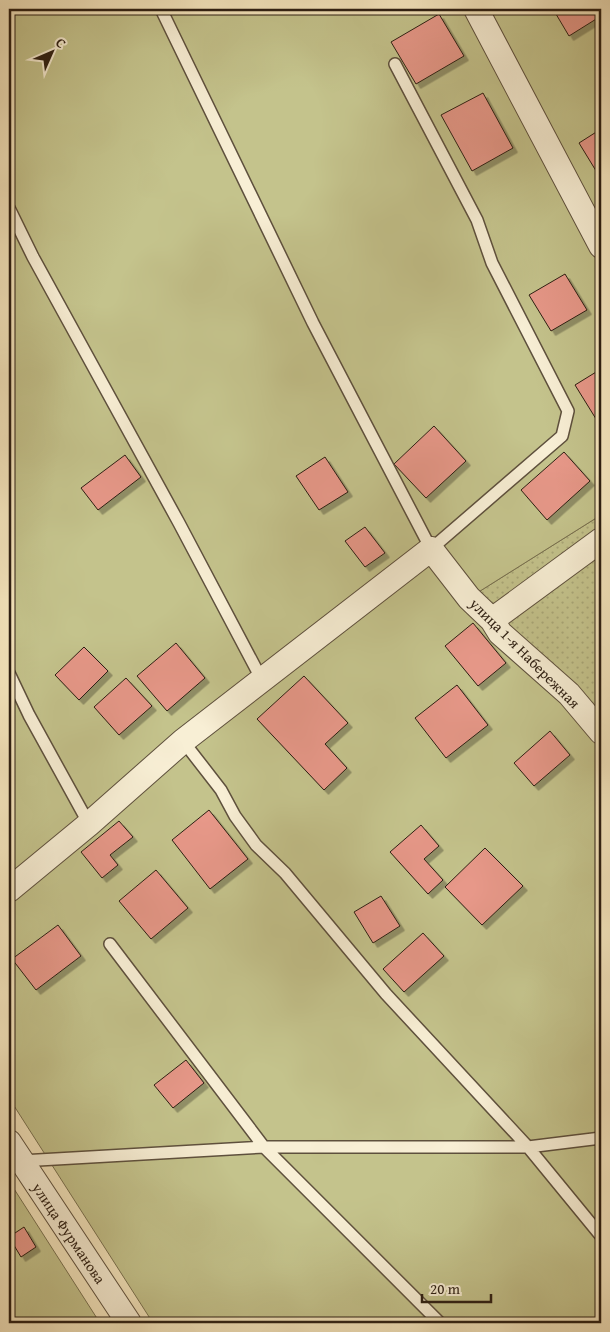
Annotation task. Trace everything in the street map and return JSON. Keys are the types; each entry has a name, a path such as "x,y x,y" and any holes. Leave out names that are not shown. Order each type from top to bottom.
{"street":[{"path":"476,9 601,246"},
{"path":"492,620 601,540"},
{"name":"улица 1-я Набережная","path":"431,549 469,598 492,620 500,632 569,694 601,732"},
{"path":"9,890 89,824 183,741 431,549"},
{"name":"улица Фурманова","path":"15,1152 129,1323"}],"lane":[{"path":"161,9 313,323 431,549 562,436 568,411 492,263 477,220 395,64"},
{"path":"9,208 33,257 179,523 262,680"},
{"path":"9,673 29,715 89,824"},
{"path":"183,741 221,790 256,845 285,873 386,994 528,1147 601,1236"},
{"path":"110,944 264,1147 440,1323"},
{"path":"15,1152 264,1147 528,1147 601,1138"}],"shaded area":[{"path":"9,9 601,9 601,515 469,598 601,732 601,1323 153,1323 9,1098"},
{"path":"601,515 601,732 469,598"},
{"path":"9,1181 100,1323 9,1323"}],"building":[{"path":"553,9 601,9 601,16 569,36"},
{"path":"439,14 464,56 416,84 391,42"},
{"path":"483,93 513,148 472,171 441,115"},
{"path":"601,129 601,179 579,143"},
{"path":"565,274 587,310 551,331 529,295"},
{"path":"601,369 601,427 575,385"},
{"path":"434,426 466,461 426,498 394,464"},
{"path":"564,452 590,481 547,520 521,490"},
{"path":"125,455 141,477 98,510 81,488"},
{"path":"325,457 348,492 319,510 296,476"},
{"path":"365,527 385,553 365,567 345,541"},
{"path":"473,623 506,663 478,686 445,646"},
{"path":"176,643 205,678 167,711 137,676"},
{"path":"84,647 108,671 79,700 55,675"},
{"path":"304,676 348,723 325,744 347,768 324,790 257,719"},
{"path":"126,678 152,706 119,735 94,707"},
{"path":"457,685 488,725 446,758 415,718"},
{"path":"550,731 570,755 534,786 514,763"},
{"path":"209,810 248,859 210,889 172,840"},
{"path":"119,821 133,837 110,855 118,865 102,878 81,852"},
{"path":"421,825 439,846 424,859 443,880 428,894 390,852"},
{"path":"485,848 523,886 482,925 445,887"},
{"path":"156,870 188,908 151,939 119,901"},
{"path":"381,896 400,926 373,943 354,912"},
{"path":"58,925 81,956 36,990 12,959"},
{"path":"423,933 444,956 404,992 383,969"},
{"path":"186,1060 204,1083 173,1108 154,1085"},
{"path":"24,1227 36,1247 21,1257 9,1237"}]}
